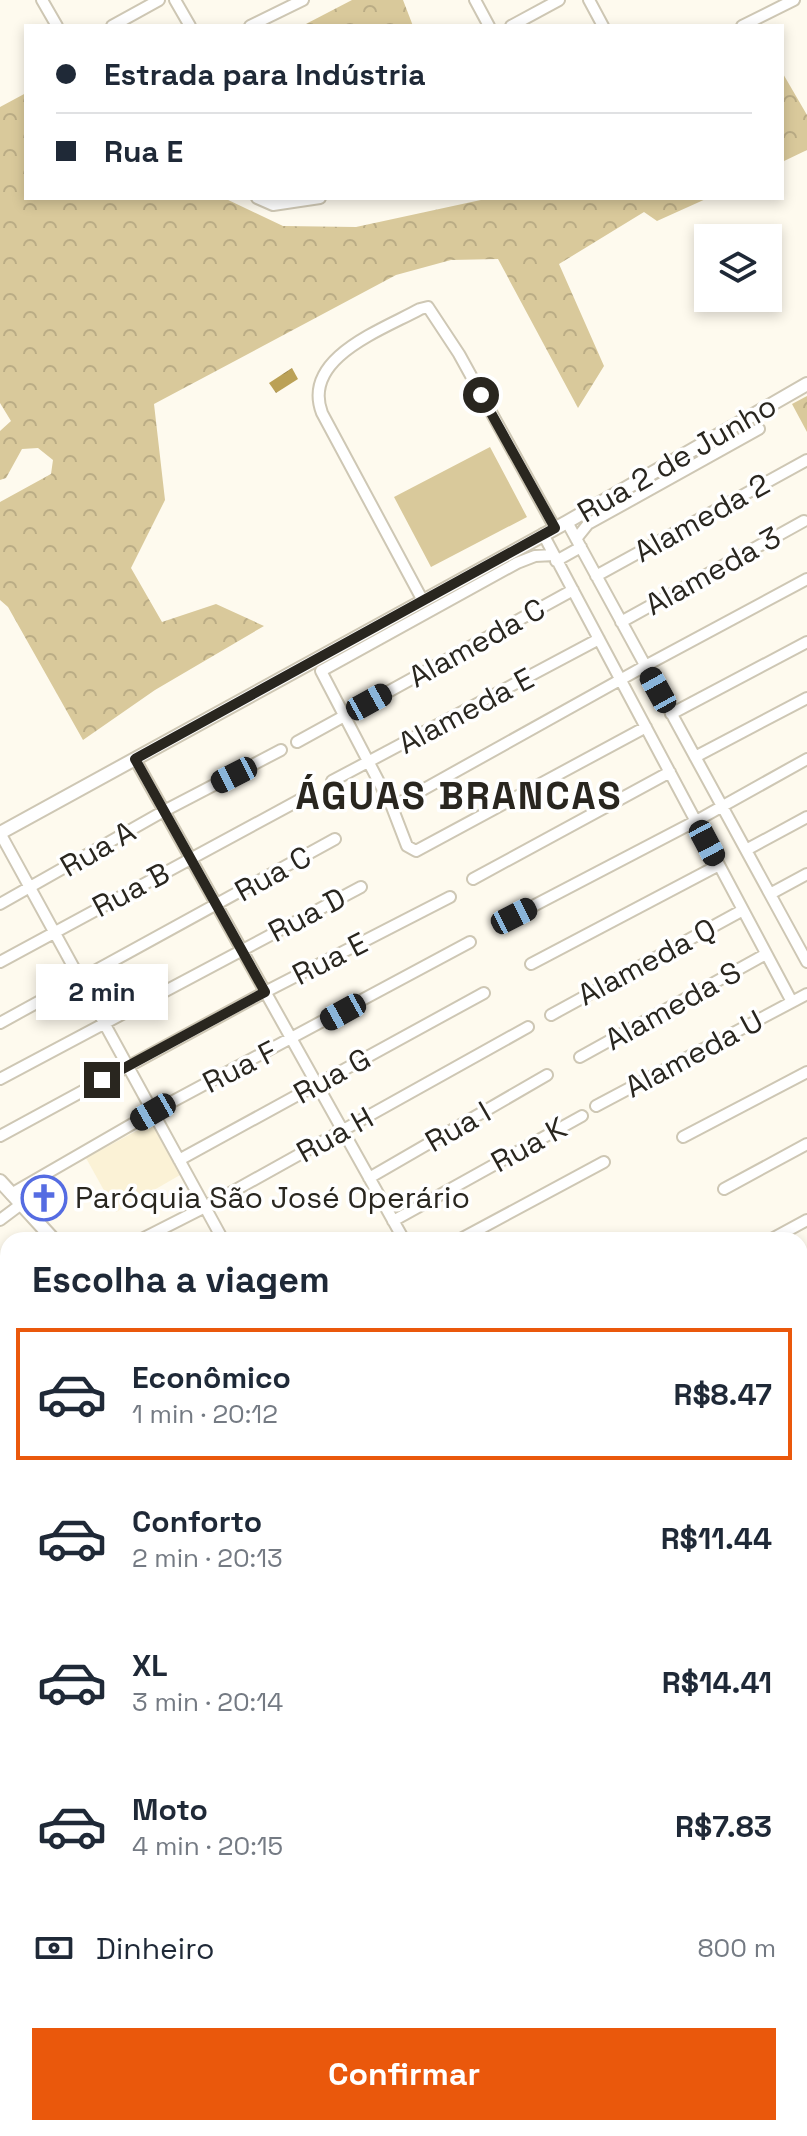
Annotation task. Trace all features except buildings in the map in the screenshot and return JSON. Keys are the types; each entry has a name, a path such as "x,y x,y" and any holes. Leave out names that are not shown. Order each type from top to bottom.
{"street":[{"path":"42,0 56,24"},
{"path":"116,24 159,0"},
{"path":"175,0 189,24"},
{"path":"254,24 303,0"},
{"path":"475,0 488,24"},
{"path":"515,24 559,0"},
{"path":"589,0 602,24"},
{"path":"746,24 794,0"},
{"path":"262,200 273,205 307,200"},
{"path":"423,601 322,413 316,393 327,368 344,351 428,307 459,354 555,528 578,543 807,962"},
{"name":"Rua 2 de Junho","path":"0,833 555,528 807,384"},
{"path":"646,727 416,851 407,846 392,807 321,671 517,563 535,556 555,558 578,543 581,529 588,524 759,429"},
{"name":"Alameda 2","path":"596,576 807,460"},
{"name":"Alameda 3","path":"621,622 804,521"},
{"path":"555,528 555,558 792,1002"},
{"path":"392,807 807,579"},
{"name":"Alameda C","path":"297,742 573,590"},
{"name":"Alameda E","path":"332,781 599,639"},
{"path":"671,714 807,642"},
{"path":"695,757 807,698"},
{"name":"Rua A","path":"0,904 164,811 281,750"},
{"path":"135,759 399,1232"},
{"path":"514,916 807,759"},
{"path":"473,879 670,772"},
{"name":"Rua B","path":"0,962 305,797"},
{"path":"746,850 807,817"},
{"path":"0,833 219,1232"},
{"name":"Rua C","path":"0,1023 335,839"},
{"path":"531,964 719,865"},
{"path":"770,894 807,874"},
{"name":"Rua D","path":"0,1079 361,887"},
{"name":"Rua E","path":"0,1136 265,992 450,897"},
{"name":"Alameda Q","path":"551,1015 743,910"},
{"path":"795,939 807,933"},
{"name":"Rua F","path":"11,1194 153,1112 470,942"},
{"name":"Alameda S","path":"580,1057 766,954"},
{"name":"Rua G","path":"179,1160 484,993"},
{"name":"Alameda U","path":"596,1106 807,994"},
{"name":"Rua H","path":"156,1232 528,1027"},
{"path":"683,1137 807,1072"},
{"name":"Rua I","path":"369,1178 547,1075"},
{"name":"Rua K","path":"393,1221 582,1116"},
{"path":"724,1189 807,1144"},
{"path":"474,1232 604,1162"},
{"path":"0,1181 46,1232"},
{"path":"0,1220 20,1205"},
{"path":"785,1232 807,1220"}],"shaded area":[{"path":"151,1123 180,1175 116,1212 86,1158"}],"green space":[{"path":"352,0 403,0 412,24 306,24"},
{"path":"784,75 807,115 807,150 784,161"},
{"path":"24,94 24,200 228,200 283,226 356,227 481,200 704,200 657,221 644,212 559,264 604,366 578,408 498,259 451,260 396,275 154,404 165,500 131,568 162,622 216,604 264,626 155,690 83,740 8,607 0,600 0,502 51,474 53,460 38,448 22,449 6,478 0,480 0,431 11,421 0,403 0,107"},
{"path":"807,396 807,432 792,404"},
{"path":"490,447 527,517 431,567 394,497"}],"water":[{"path":"292,368 298,379 276,393 269,383"}],"place":[{"name":"Paróquia São José Operário","path":"44,1198"}],"district":[{"name":"ÁGUAS BRANCAS","path":"459,796"}],"route":[{"path":"102,1080 265,992 135,759 555,528 481,395"}]}
